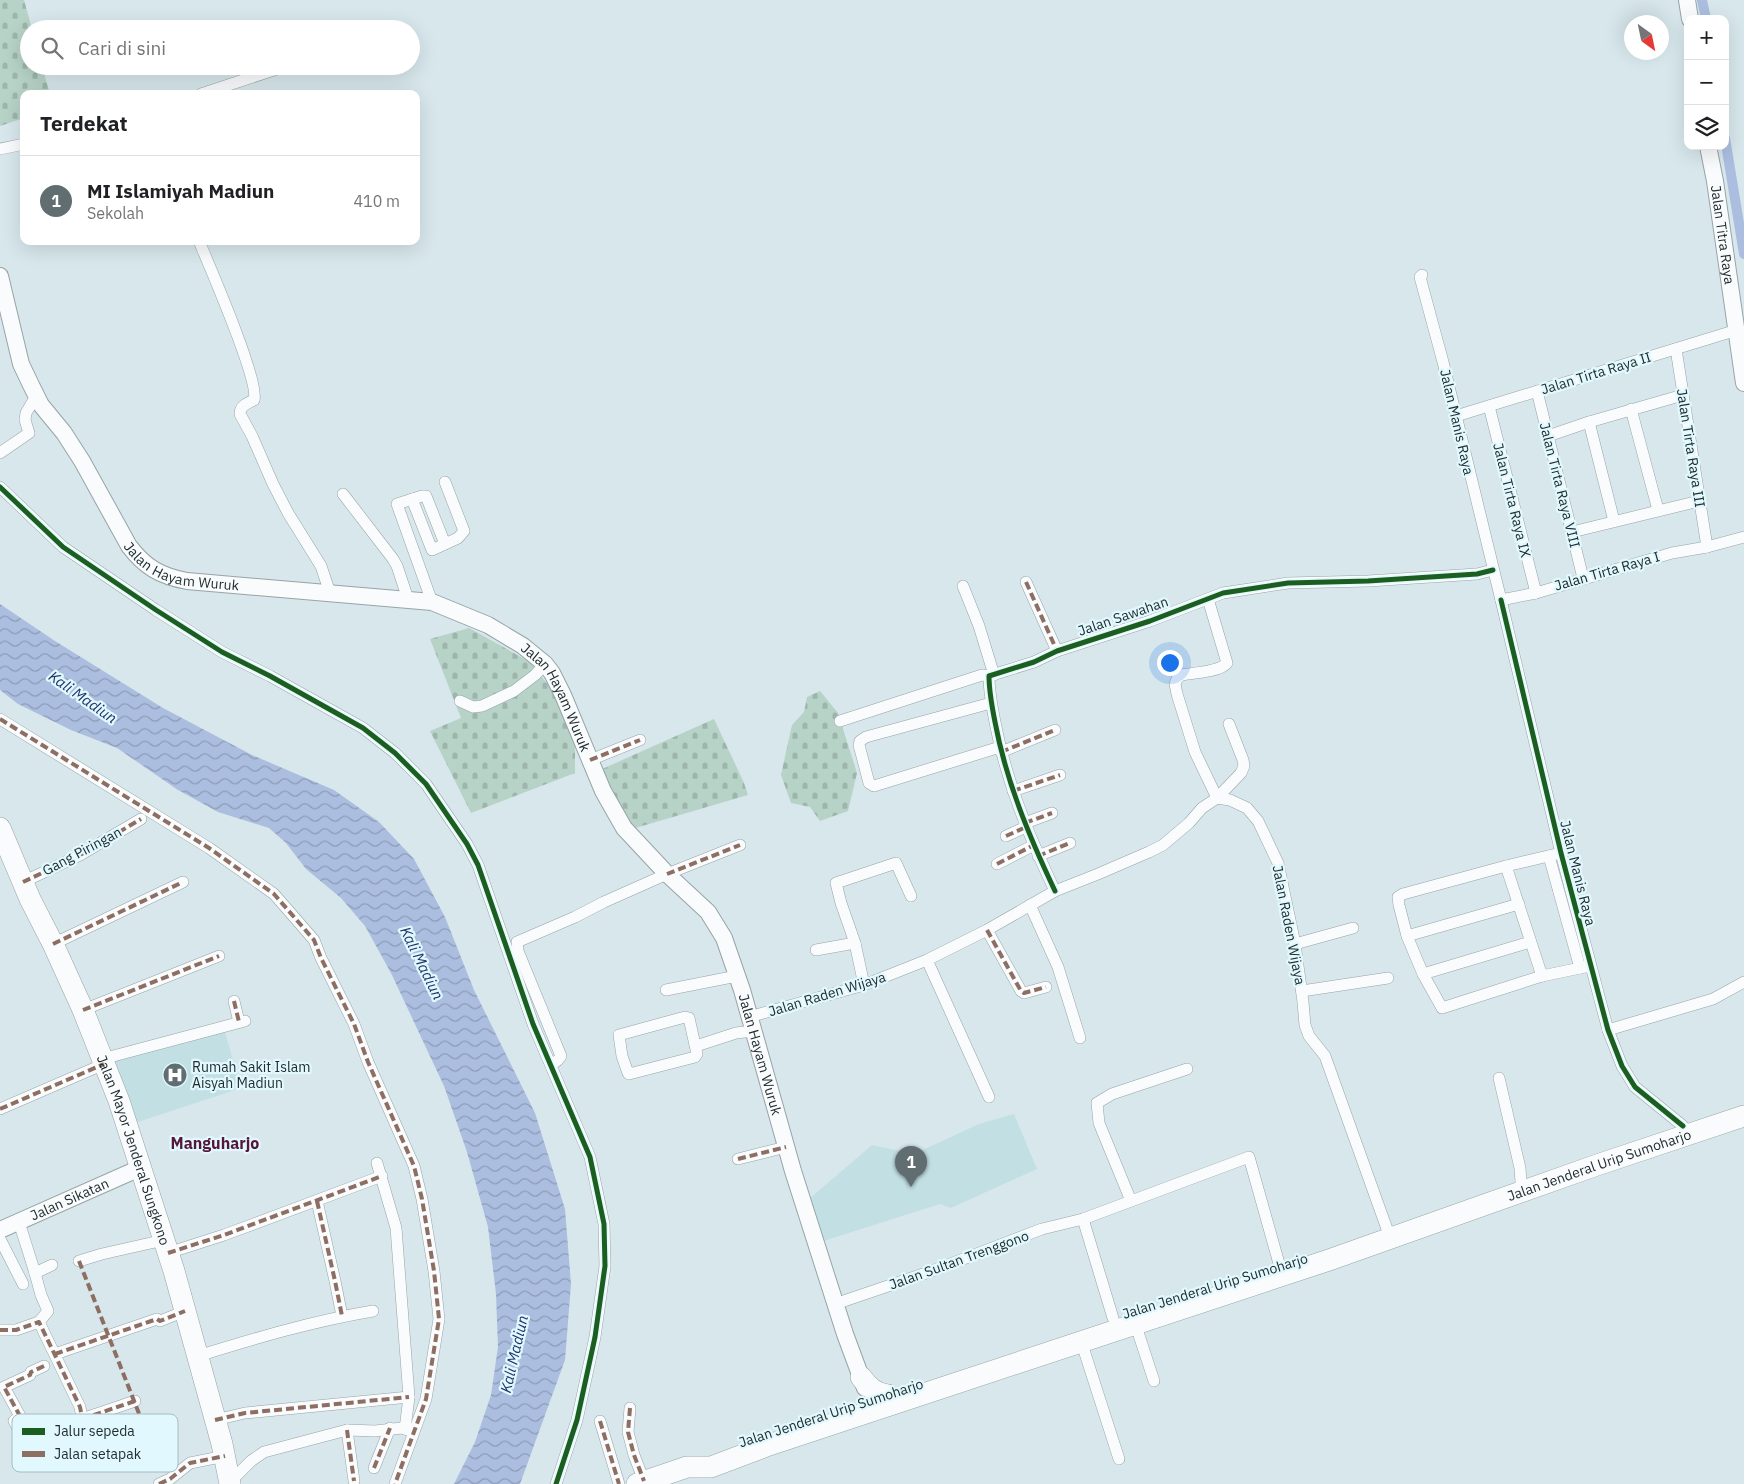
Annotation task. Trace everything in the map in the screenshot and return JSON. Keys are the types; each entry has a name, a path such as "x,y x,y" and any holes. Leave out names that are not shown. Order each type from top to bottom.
{"highway":[{"name":"Jalan Mayor Jenderal Sungkono","path":"0,828 82,1010 119,1101 185,1311 225,1456 230,1482"},
{"name":"Jalan Jenderal Urip Sumoharjo","path":"877,1402 1113,1318 1280,1267 1744,1105"},
{"name":"Jalan Jenderal Urip Sumoharjo","path":"640,1483 681,1474 706,1454 1081,1341 1329,1260 1744,1116"},
{"path":"861,1377 871,1389 882,1394 877,1402"}],"main road":[{"path":"1687,0 1689,15"},
{"name":"Jalan Titra Raya","path":"1709,150 1744,383"},
{"name":"Jalan Hayam Wuruk","path":"0,276 21,364 36,396 82,461 129,546 150,569 172,578 187,581 432,602 488,625 523,646 545,664 552,673 563,695 603,791 624,828 667,874 708,912 724,938 737,976 786,1147 835,1304 861,1377"},
{"name":"Jalan Sikatan","path":"0,1230 140,1168"}],"street":[{"path":"213,90 259,75"},
{"path":"0,149 20,145"},
{"path":"201,245 237,336 255,390 254,400 243,406 240,414 288,513 321,566 330,593"},
{"name":"Jalan Manis Raya","path":"1422,275 1420,277 1443,362 1493,570"},
{"name":"Jalan Tirta Raya II","path":"1456,416 1737,330"},
{"name":"Jalan Tirta Raya III","path":"1676,349 1707,547"},
{"name":"Jalan Tirta Raya VIII","path":"1537,391 1583,578"},
{"path":"1548,436 1631,409 1683,395"},
{"path":"0,453 29,434 25,420 26,413 36,396"},
{"name":"Jalan Tirta Raya IX","path":"1489,406 1536,593"},
{"path":"1631,409 1658,510"},
{"path":"1589,422 1614,521"},
{"path":"416,557 458,538 464,531 444,482"},
{"path":"0,487 63,547 222,652 270,676 363,728 394,753 426,784 467,844 478,865 533,1024 590,1157 604,1224 605,1266 595,1337 577,1420 556,1484"},
{"path":"343,494 393,559 408,599"},
{"path":"432,602 405,530 397,506 398,503 426,496 445,544"},
{"path":"412,499 432,550"},
{"path":"1572,532 1700,501"},
{"path":"405,530 436,520"},
{"name":"Jalan Tirta Raya I","path":"1501,600 1536,593 1672,553 1707,547 1744,537"},
{"path":"1493,570 1501,600"},
{"name":"Jalan Sawahan","path":"840,721 982,676 991,676 1034,662 1057,651 1232,591 1288,583 1368,581 1477,574 1493,570"},
{"path":"1026,582 1057,651"},
{"path":"963,586 979,626 991,676 991,703 1000,749 1013,791 1038,856 1055,891"},
{"path":"1208,599 1227,663 1226,666 1214,670 1181,675 1175,684 1195,752 1217,798 1241,773 1244,766 1229,724"},
{"name":"Jalan Manis Raya","path":"1501,600 1561,853 1585,967 1622,1066 1644,1096 1683,1126"},
{"path":"460,701 472,707 482,706 514,691 535,675 545,664"},
{"path":"991,703 866,737 860,741 859,745 869,783 874,786 1000,749 1055,730"},
{"path":"0,719 209,848 274,894 314,940 354,1024 368,1062 414,1166 422,1199 434,1271 439,1319 426,1399 410,1431 396,1484"},
{"path":"590,760 640,740"},
{"path":"1013,791 1060,775"},
{"name":"Jalan Raden Wijaya","path":"696,1046 736,1033 751,1024 864,985 927,960 988,930 1055,891 1150,852 1173,837 1202,808 1217,798 1243,804 1258,821 1278,863 1295,944 1305,1025 1309,1036 1324,1056 1387,1229"},
{"path":"1006,836 1052,813"},
{"name":"Gang Piringan","path":"23,882 80,855 141,819"},
{"path":"1038,856 1070,843"},
{"path":"551,1065 561,1056 518,951 517,942 667,874 740,845"},
{"path":"996,864 1034,845"},
{"path":"1549,856 1585,967 1542,976 1442,1008 1422,974 1407,936 1398,897 1403,894 1506,866 1561,853"},
{"path":"864,985 855,944 836,883 896,863 911,896"},
{"path":"1506,866 1542,976"},
{"path":"53,944 183,882"},
{"path":"1407,936 1519,904"},
{"path":"1030,906 1058,967 1080,1038"},
{"path":"1295,944 1353,928"},
{"path":"988,930 1024,993 1046,987"},
{"path":"1422,974 1530,942"},
{"path":"816,950 855,944"},
{"path":"82,1010 219,956"},
{"path":"927,960 989,1097"},
{"path":"666,990 737,976"},
{"path":"1302,991 1388,978"},
{"path":"1608,1030 1713,999 1744,982"},
{"path":"0,1109 103,1062 242,1022 234,1001"},
{"path":"686,1017 690,1018 696,1046 697,1054 695,1057 630,1074 627,1072 622,1056 619,1035 686,1017"},
{"path":"1131,1201 1099,1123 1097,1103 1112,1094 1187,1069"},
{"path":"1499,1078 1520,1168 1521,1182"},
{"path":"738,1159 786,1147"},
{"name":"Jalan Sultan Trenggono","path":"835,1304 932,1271 1042,1229 1083,1219 1249,1157 1280,1267"},
{"path":"377,1162 396,1228 410,1431"},
{"path":"79,1261 102,1254 166,1246 224,1235 382,1176"},
{"path":"317,1200 336,1281 342,1316"},
{"path":"1083,1219 1113,1318"},
{"path":"0,1330 16,1330 39,1322 48,1311 41,1295 19,1222"},
{"path":"0,1239 23,1284"},
{"path":"35,1273 52,1265"},
{"path":"55,1354 157,1319 160,1321 185,1311"},
{"path":"198,1356 342,1316 372,1311"},
{"path":"39,1322 80,1407 81,1414"},
{"path":"1136,1323 1154,1381"},
{"path":"1081,1341 1119,1459"},
{"path":"19,1414 4,1386 30,1375 31,1372 44,1366"},
{"path":"215,1420 245,1412 409,1397"},
{"path":"97,1414 135,1401"},
{"path":"630,1408 628,1432 640,1483"},
{"path":"600,1421 619,1484"},
{"path":"230,1482 251,1461 264,1452 347,1430 376,1431 390,1428 410,1431"},
{"path":"374,1468 390,1428"},
{"path":"347,1430 354,1480"},
{"path":"159,1484 170,1479 190,1463 225,1456"}],"shaded area":[{"name":"Rumah Sakit Islam Aisyah Madiun","path":"224,1029 241,1088 132,1124 109,1062"},
{"path":"1014,1114 1037,1169 951,1208 940,1204 814,1244 802,1205 872,1145 914,1154 979,1124"}],"green space":[{"path":"0,0 24,0 30,20 20,20 20,75 45,75 49,90 20,90 20,119 0,126"},
{"path":"469,628 530,662 553,691 575,741 575,773 471,813 430,731 461,718 430,639"},
{"path":"820,691 838,713 857,773 848,811 820,821 810,807 791,803 781,775 792,725 804,712 807,697"},
{"path":"714,719 748,795 632,829 600,770"}],"water":[{"name":"Kali Madiun","path":"0,604 55,641 163,708 252,755 334,790 379,822 414,859 445,917 474,990 535,1113 565,1209 571,1284 565,1360 520,1484 454,1484 475,1442 491,1395 498,1347 496,1294 488,1227 467,1152 444,1086 391,973 365,926 341,898 306,869 286,843 269,828 218,812 178,790 117,748 71,730 18,704 0,690"}],"waterway":[{"path":"1702,0 1705,15"},
{"path":"1727,150 1744,254"}],"marked path":[{"path":"1026,582 1057,651"},
{"path":"0,719 209,848 274,894 314,940 354,1024 368,1062 414,1166 422,1199 434,1271 439,1319 426,1399 395,1484"},
{"path":"1001,752 1055,730"},
{"path":"590,760 640,740"},
{"path":"1013,791 1060,775"},
{"path":"1025,823 1052,813"},
{"path":"23,882 80,855 141,819"},
{"path":"1006,836 1026,827"},
{"path":"1038,856 1070,843"},
{"path":"667,874 740,845"},
{"path":"997,864 1034,845"},
{"path":"53,944 183,882"},
{"path":"987,930 1021,991 1024,993 1046,987"},
{"path":"83,1010 219,956"},
{"path":"234,1001 239,1022"},
{"path":"0,1109 104,1064"},
{"path":"738,1159 786,1147"},
{"path":"168,1253 224,1235 382,1176"},
{"path":"317,1201 342,1316"},
{"path":"79,1261 139,1414"},
{"path":"55,1354 157,1319 160,1321 185,1311"},
{"path":"0,1330 16,1330 39,1322 80,1407 81,1414"},
{"path":"19,1414 4,1387 44,1366"},
{"path":"215,1420 245,1413 409,1397"},
{"path":"97,1414 135,1401"},
{"path":"630,1408 628,1432 644,1481"},
{"path":"600,1421 619,1484"},
{"path":"374,1468 390,1428"},
{"path":"347,1430 354,1481"},
{"path":"159,1484 170,1479 190,1463 225,1456"}],"cycle path":[{"path":"0,487 63,547 156,610 222,652 270,676 363,728 395,753 426,784 467,844 478,865 533,1024 590,1157 604,1224 605,1266 595,1337 577,1420 556,1484"},
{"path":"1055,891 1027,829 1005,766 993,711 989,676 1034,662 1057,651 1150,621 1223,593 1288,583 1368,581 1477,574 1493,570"},
{"path":"1501,600 1561,853 1608,1030 1622,1066 1635,1087 1683,1126"}],"place":[{"name":"Rumah Sakit Islam Aisyah Madiun","path":"175,1075"},
{"name":"MI Islamiyah Madiun","path":"911,1187"}],"district":[{"name":"Manguharjo","path":"215,1143"}]}
